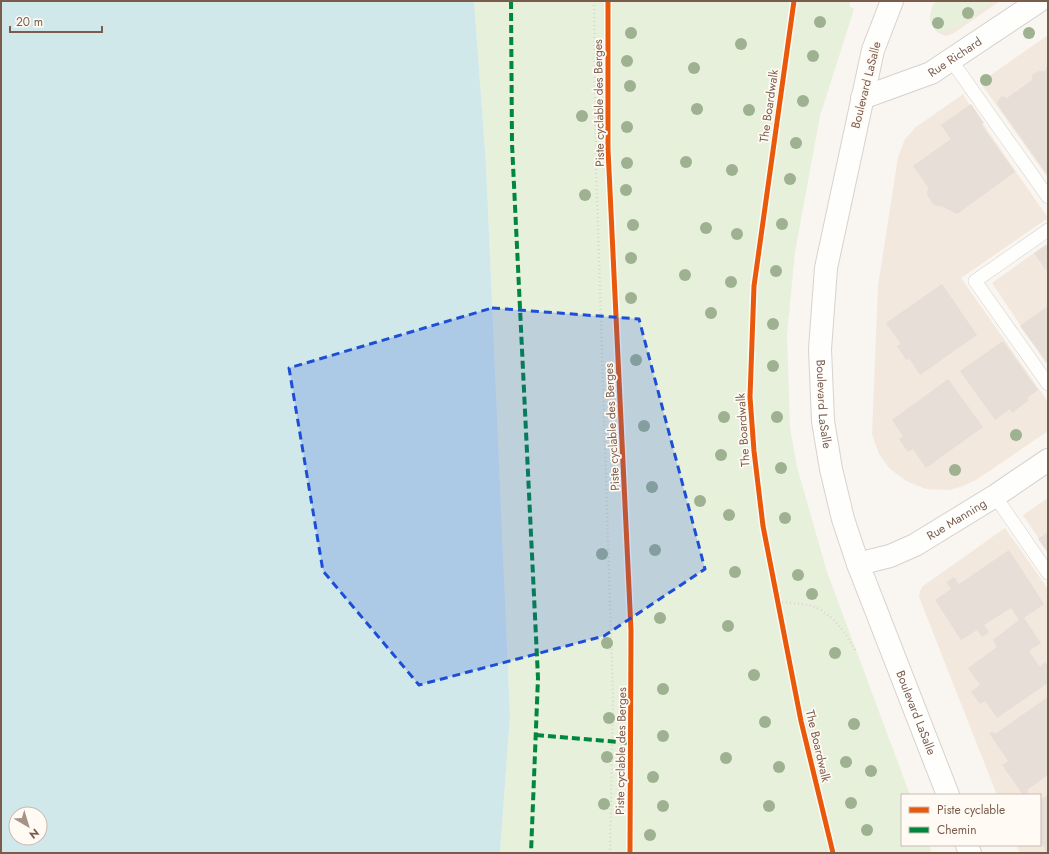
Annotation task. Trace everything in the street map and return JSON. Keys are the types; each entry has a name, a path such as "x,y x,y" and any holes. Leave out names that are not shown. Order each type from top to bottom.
{"main road":[{"name":"Boulevard LaSalle","path":"892,1 873,50 826,268 820,349 823,421 831,469 843,519 858,564 948,794"},
{"name":"Rue Richard","path":"862,98 932,73 1039,1"},
{"name":"Rue Manning","path":"858,564 890,556 915,545 995,496 1048,460"}],"lane":[{"path":"952,60 1048,197"},
{"path":"1048,230 976,281 1048,384"},
{"path":"995,496 1048,573"}],"path":[{"path":"594,1 596,166 613,697 610,853"},
{"path":"777,594 780,609"},
{"path":"778,602 803,604 816,608 828,616 845,633 854,650"}],"highlighted area":[{"path":"492,308 639,319 705,569 604,636 419,685 323,571 289,368"}],"shaded area":[{"path":"939,1 1000,1 954,33 946,36 938,33 934,28"},
{"path":"1048,35 1048,178 980,82"},
{"path":"974,86 963,95 1048,218 961,278 1048,402 1048,431 976,480 950,490 926,489 906,481 889,468 879,454 872,434 878,286 898,157 905,139 916,127"},
{"path":"1048,243 1048,366 992,283"},
{"path":"1048,498 1048,552 1023,515"},
{"path":"1005,528 1048,589 1048,853 1020,853 1016,846 1041,846 1041,794 997,794 919,597 923,586"}],"green space":[{"path":"474,1 851,1 849,6 854,9 820,116 795,252 787,335 790,427 797,467 827,572 910,794 901,794 901,846 929,846 932,853 500,853 510,715 486,164"},
{"path":"935,1 993,1 972,17 954,28 945,31 938,31 933,27 930,20 931,11"}],"water":[{"path":"1,1 474,1 486,164 510,715 500,853 1,853"}],"building":[{"path":"1048,63 1048,176 997,104 998,100 1002,96 1007,98 1032,80 1032,75 1039,71 1045,71"},
{"path":"971,104 984,123 981,124 1015,172 957,214 943,207 934,205 927,195 928,187 913,166 951,139 941,125"},
{"path":"1048,244 1048,273 1034,253"},
{"path":"942,284 977,335 920,375 909,358 906,360 897,346 901,344 886,323"},
{"path":"1048,306 1048,364 1020,326"},
{"path":"1003,341 1038,390 1027,398 1029,400 1012,413 1010,409 995,420 960,371"},
{"path":"948,379 983,427 926,468 913,449 908,452 899,439 903,436 892,420"},
{"path":"1048,532 1048,553 1038,539"},
{"path":"1009,550 1044,604 1024,618 1041,643 1029,651 1040,667 1045,662 1048,666 1048,683 997,718 985,701 980,704 971,692 980,685 968,668 997,647 993,640 1019,620 1011,608 984,625 989,632 982,637 977,630 961,640 935,600 951,589 946,582 954,577 959,584"},
{"path":"1048,697 1048,775 1027,790 1027,794 1022,794 1002,765 1008,761 989,733 993,732 995,734"},
{"path":"1048,795 1048,853 1041,842 1041,799"}],"marked path":[{"path":"511,1 512,144 538,678 531,853"},
{"path":"536,735 631,743"}],"cycle path":[{"name":"Piste cyclable des Berges","path":"608,1 608,149 631,630 630,853"},
{"name":"The Boardwalk","path":"794,1 754,286 750,397 754,451 763,526 801,721 833,853"}]}
